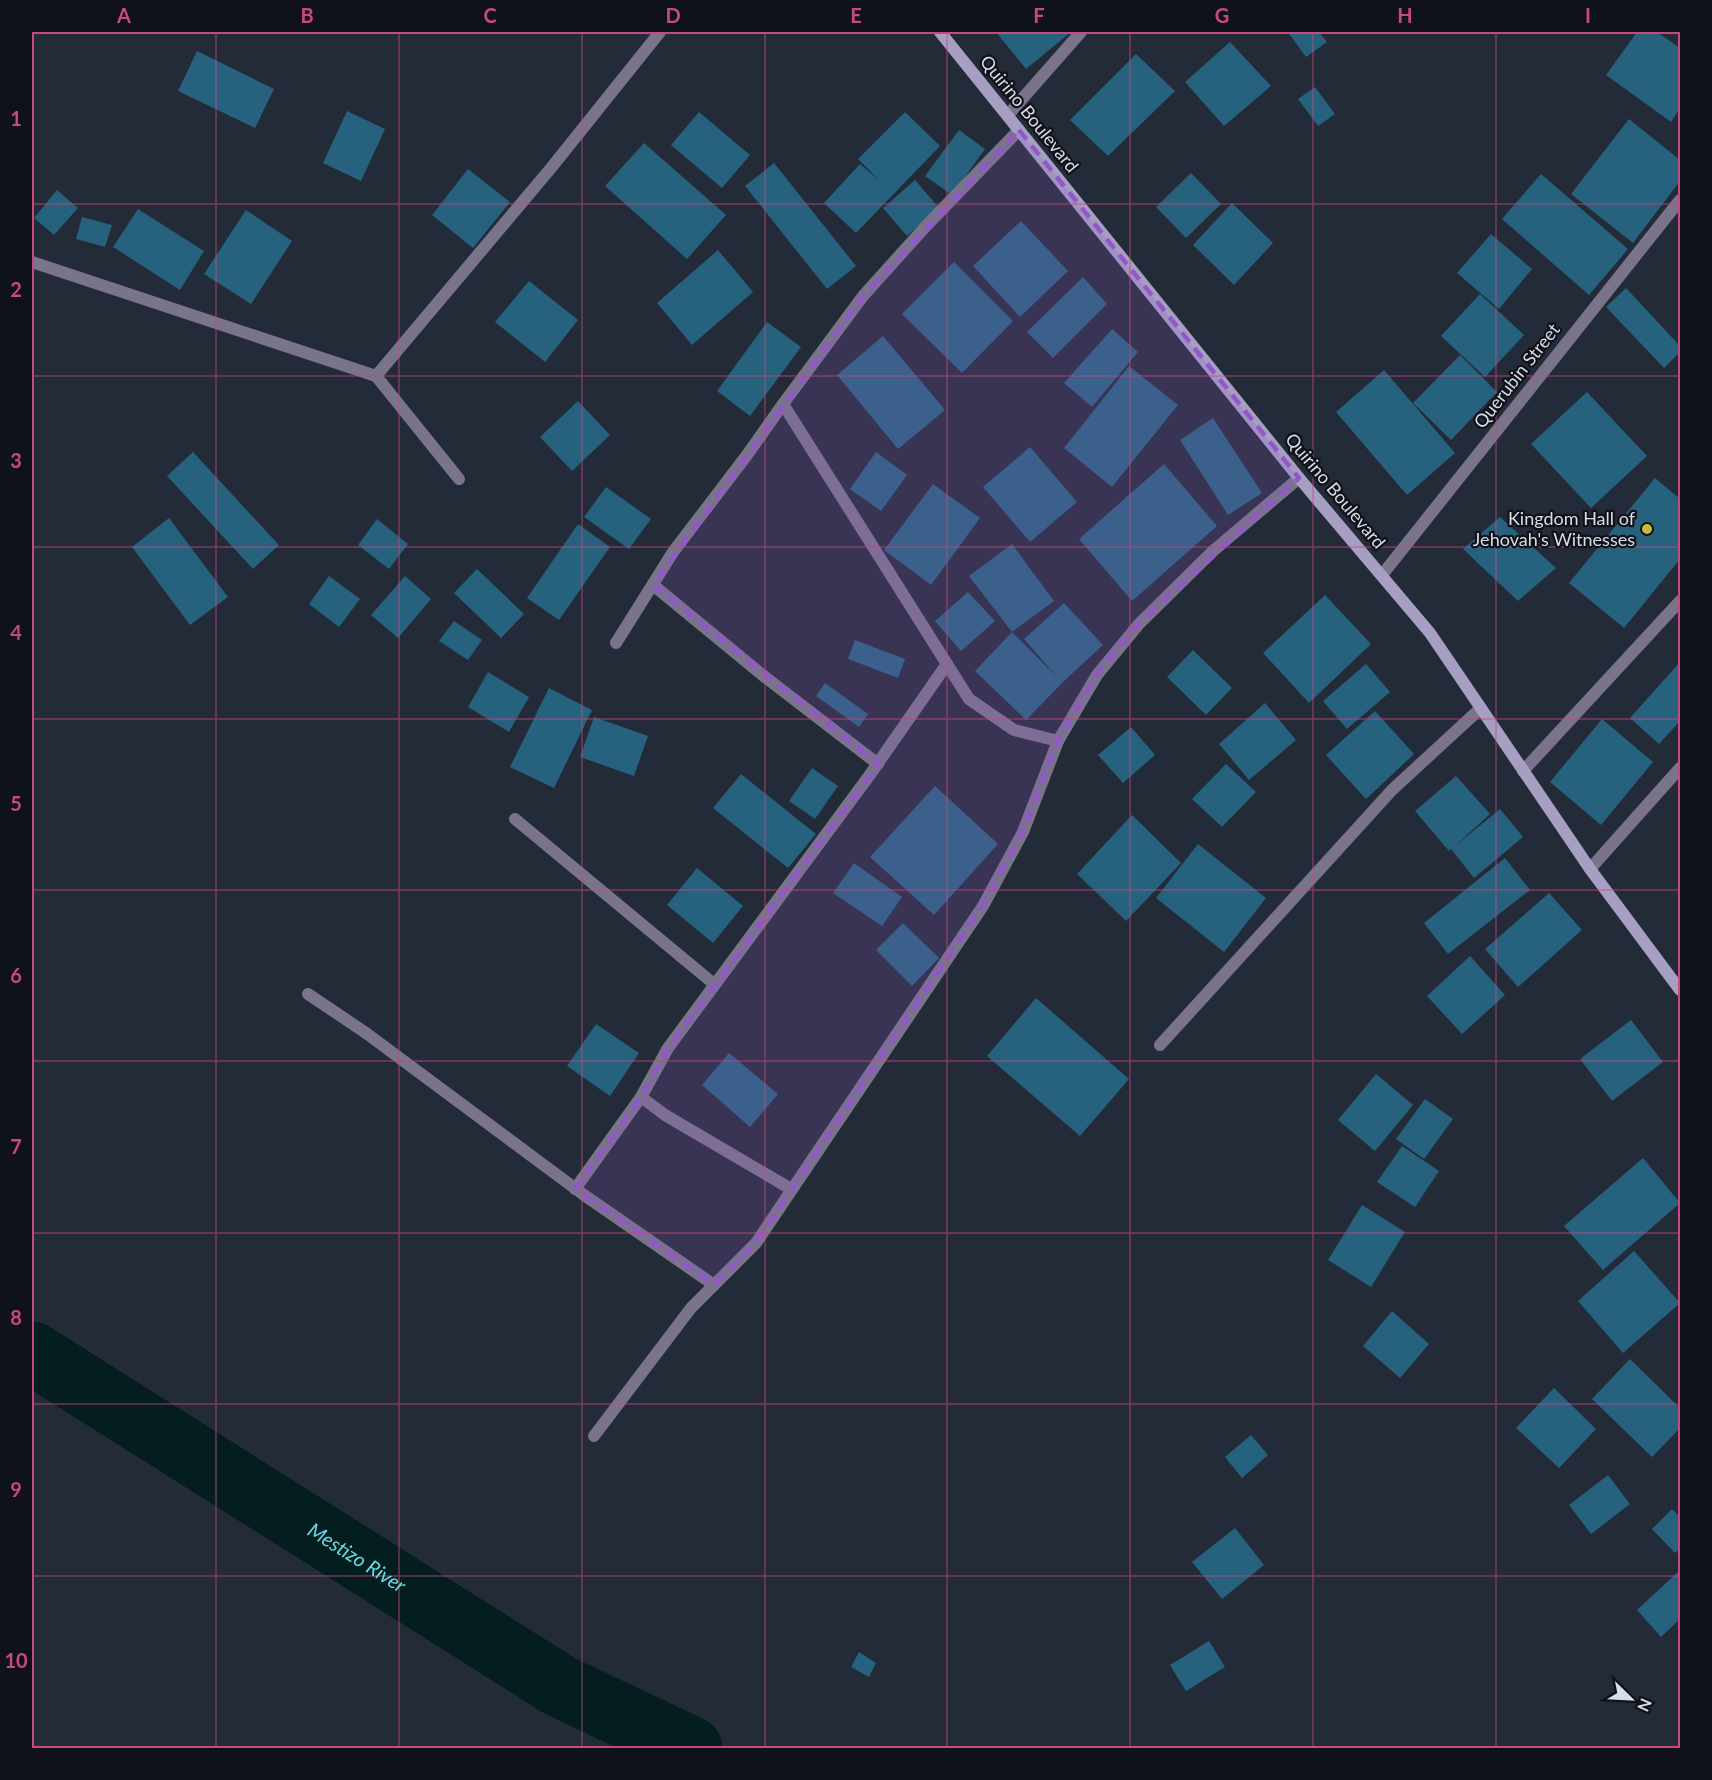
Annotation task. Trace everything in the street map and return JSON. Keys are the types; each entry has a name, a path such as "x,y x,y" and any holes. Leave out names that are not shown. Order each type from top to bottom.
{"main road":[{"name":"Quirino Boulevard","path":"940,32 1299,477 1430,633 1590,868 1680,990"}],"street":[{"path":"376,376 551,168 660,32"},
{"path":"1008,115 1081,32"},
{"path":"616,644 673,552 863,296 926,226 1019,130"},
{"name":"Querubin Street","path":"1383,575 1680,200"},
{"path":"32,262 376,376 459,479"},
{"path":"783,404 969,699 1014,730 1058,741"},
{"path":"594,1436 691,1308 756,1243 983,906 1023,831 1058,741 1097,675 1139,624 1213,551 1299,477"},
{"path":"653,585 765,677 878,764"},
{"path":"1523,771 1680,601"},
{"path":"575,1189 641,1097 660,1059 878,764 947,664"},
{"path":"1160,1045 1392,790 1481,708"},
{"path":"1590,868 1680,768"},
{"path":"515,819 714,984"},
{"path":"308,994 366,1033 575,1189 714,1285"},
{"path":"641,1097 665,1115 791,1189"}],"highlighted area":[{"path":"1019,130 1299,478 1139,624 1097,675 1058,741 1023,832 983,906 756,1243 714,1285 575,1189 641,1097 668,1048 878,764 653,585 863,296"}],"building":[{"path":"996,32 1071,32 1026,69"},
{"path":"1288,32 1319,32 1327,42 1306,57"},
{"path":"1637,32 1657,32 1680,48 1680,108 1671,122 1606,75"},
{"path":"1230,42 1271,86 1224,126 1185,82"},
{"path":"197,51 274,89 255,128 178,91"},
{"path":"1136,54 1175,91 1108,156 1070,120"},
{"path":"1315,87 1335,114 1318,126 1298,99"},
{"path":"347,111 385,129 361,181 323,163"},
{"path":"699,112 750,155 722,188 671,145"},
{"path":"905,112 940,146 856,233 824,203 860,164 880,181 858,159"},
{"path":"1629,119 1680,160 1680,181 1633,243 1571,194"},
{"path":"959,130 985,149 952,195 925,176"},
{"path":"644,143 726,215 687,259 605,186"},
{"path":"774,163 856,266 827,289 745,186"},
{"path":"468,169 510,202 473,248 432,215"},
{"path":"1191,173 1221,204 1186,238 1156,207"},
{"path":"1541,174 1628,249 1589,295 1502,219"},
{"path":"915,180 939,208 907,236 883,208"},
{"path":"57,190 78,208 54,235 34,218"},
{"path":"1232,203 1273,243 1234,285 1193,245"},
{"path":"138,209 204,251 180,290 113,247"},
{"path":"246,210 292,241 251,304 204,274"},
{"path":"82,217 112,225 105,247 76,239"},
{"path":"1021,221 1068,271 1020,317 973,266"},
{"path":"1491,234 1532,269 1499,309 1457,273"},
{"path":"718,250 753,292 692,345 657,303"},
{"path":"954,262 1013,321 962,373 902,314"},
{"path":"1083,277 1107,304 1053,358 1027,332"},
{"path":"529,281 578,320 545,362 495,322"},
{"path":"1626,288 1680,346 1680,352 1664,368 1606,307"},
{"path":"1480,294 1524,335 1485,377 1441,336"},
{"path":"767,322 801,347 750,416 717,391"},
{"path":"1112,329 1138,352 1092,407 1064,383"},
{"path":"883,336 945,410 898,449 837,375"},
{"path":"1460,355 1497,392 1451,440 1413,403"},
{"path":"1129,366 1178,405 1112,487 1064,448"},
{"path":"1384,370 1455,453 1407,495 1336,412"},
{"path":"1587,392 1647,456 1591,508 1531,444"},
{"path":"578,401 610,435 572,471 540,437"},
{"path":"1213,418 1262,493 1228,515 1180,440"},
{"path":"1030,447 1077,502 1030,542 983,487"},
{"path":"193,452 279,545 253,569 167,476"},
{"path":"876,452 907,475 881,511 850,489"},
{"path":"1164,464 1217,526 1132,601 1079,539"},
{"name":"Kingdom Hall of Jehovah's Witnesses","path":"1655,478 1680,499 1680,559 1624,628 1569,583"},
{"path":"933,484 980,518 931,585 884,550"},
{"path":"606,487 651,519 629,549 584,517"},
{"path":"1500,517 1556,568 1518,601 1463,549"},
{"path":"169,518 228,597 190,625 132,547"},
{"path":"377,519 408,544 389,569 358,545"},
{"path":"578,524 610,547 559,620 527,598"},
{"path":"1012,544 1054,601 1012,632 969,576"},
{"path":"477,569 524,614 501,638 454,593"},
{"path":"329,576 360,599 339,627 309,604"},
{"path":"405,576 431,599 398,638 371,615"},
{"path":"968,592 995,621 961,651 935,621"},
{"path":"1325,595 1371,644 1309,703 1263,653"},
{"path":"1064,603 1103,645 1026,720 975,671 1012,632 1057,677 1024,639"},
{"path":"454,621 482,640 468,660 439,641"},
{"path":"855,640 905,659 898,678 848,659"},
{"path":"1193,650 1232,688 1206,715 1167,677"},
{"path":"1680,662 1680,721 1659,744 1630,718"},
{"path":"1366,664 1390,692 1347,729 1323,701"},
{"path":"488,672 529,697 509,732 468,707"},
{"path":"825,683 868,714 859,727 816,696"},
{"path":"549,688 592,710 554,788 510,767"},
{"path":"1265,703 1296,740 1249,780 1219,744"},
{"path":"1375,711 1414,754 1366,799 1326,755"},
{"path":"594,717 648,736 634,776 580,757"},
{"path":"1602,719 1653,762 1601,825 1550,782"},
{"path":"1131,727 1155,755 1123,783 1098,755"},
{"path":"1226,764 1256,792 1222,827 1192,799"},
{"path":"812,768 838,786 815,819 789,801"},
{"path":"741,774 816,834 788,868 713,808"},
{"path":"1456,776 1490,814 1455,846 1500,809 1523,837 1474,878 1451,849 1449,851 1415,811"},
{"path":"935,786 998,844 934,915 870,857"},
{"path":"1132,815 1181,863 1126,921 1077,874"},
{"path":"1198,844 1266,898 1224,952 1156,898"},
{"path":"1505,858 1530,890 1448,954 1424,923"},
{"path":"854,863 902,897 882,926 833,893"},
{"path":"697,868 743,906 713,943 667,905"},
{"path":"1549,893 1582,930 1518,987 1485,949"},
{"path":"903,923 939,958 912,986 876,950"},
{"path":"1470,956 1505,995 1462,1034 1427,996"},
{"path":"1036,998 1129,1079 1080,1136 987,1056"},
{"path":"1631,1020 1663,1062 1612,1101 1580,1059"},
{"path":"596,1024 639,1053 610,1096 567,1066"},
{"path":"729,1053 778,1094 750,1127 702,1085"},
{"path":"1376,1074 1413,1105 1375,1151 1338,1120"},
{"path":"1425,1099 1453,1119 1424,1159 1396,1139"},
{"path":"1402,1146 1439,1171 1415,1207 1377,1182"},
{"path":"1643,1158 1680,1203 1603,1270 1564,1226"},
{"path":"1362,1205 1405,1232 1371,1287 1328,1260"},
{"path":"1634,1251 1680,1303 1623,1353 1578,1301"},
{"path":"1392,1311 1429,1344 1400,1378 1363,1346"},
{"path":"1630,1359 1680,1408 1680,1428 1652,1457 1592,1399"},
{"path":"1554,1388 1596,1429 1559,1468 1516,1428"},
{"path":"1251,1435 1268,1455 1242,1478 1225,1457"},
{"path":"1608,1475 1630,1504 1591,1534 1569,1505"},
{"path":"1672,1509 1680,1517 1680,1548 1675,1553 1652,1529"},
{"path":"1235,1528 1264,1565 1222,1599 1192,1562"},
{"path":"1680,1570 1680,1619 1661,1637 1637,1610"},
{"path":"1209,1641 1225,1667 1186,1691 1170,1665"},
{"path":"859,1652 876,1663 869,1677 851,1667"}],"waterway":[{"name":"Mestizo River","path":"32,1353 560,1686 691,1748"}],"place":[{"name":"Kingdom Hall of Jehovah's Witnesses","path":"1647,529"}]}
